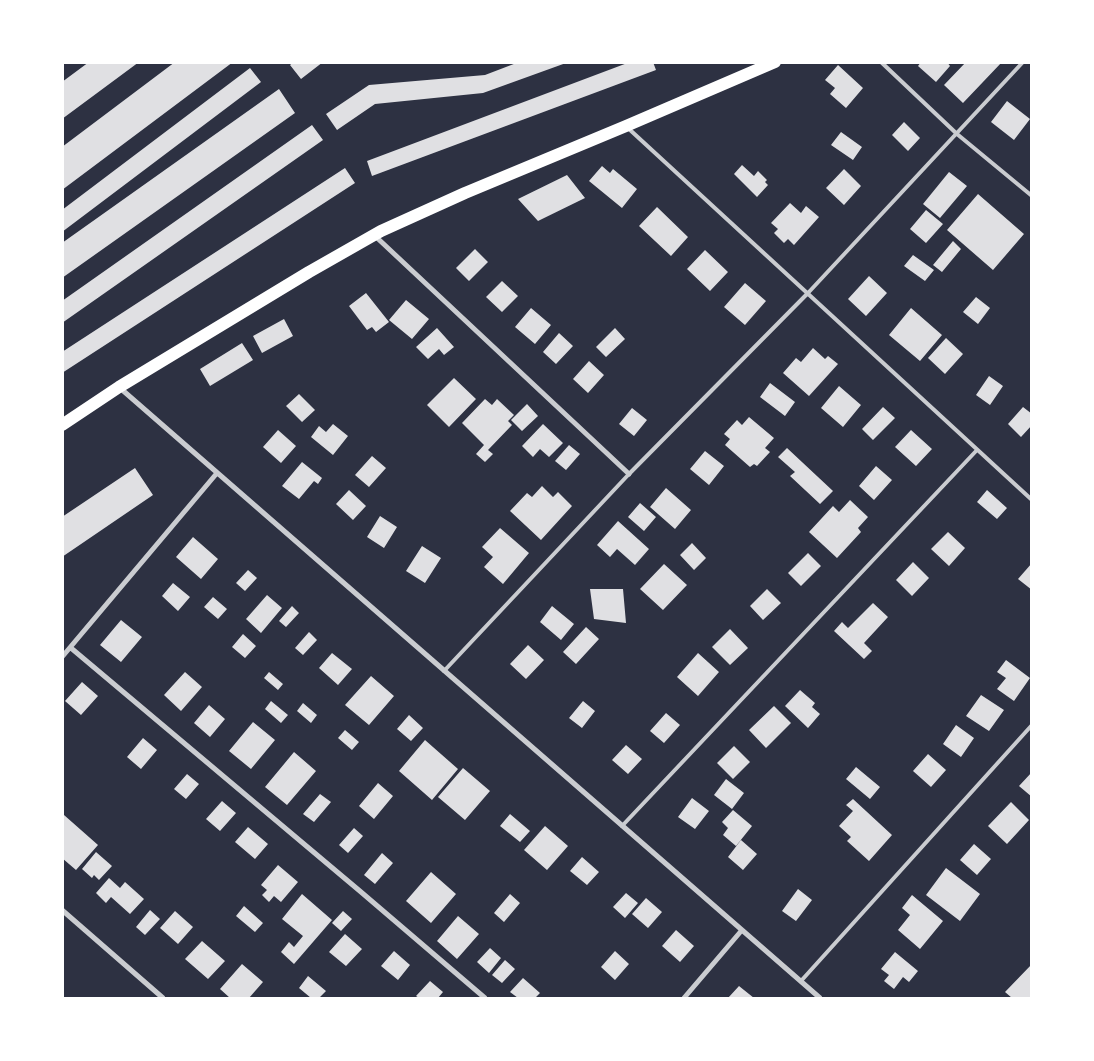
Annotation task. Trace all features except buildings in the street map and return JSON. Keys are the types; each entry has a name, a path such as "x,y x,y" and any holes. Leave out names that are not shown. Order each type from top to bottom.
{"main road":[{"path":"62,425 119,387 374,235 465,193 774,62"}],"street":[{"path":"374,235 630,474"},
{"path":"119,387 820,998"},
{"path":"62,657 217,473"},
{"path":"71,648 484,998"},
{"path":"62,910 163,998"},
{"path":"684,998 742,930"}],"lane":[{"path":"881,62 957,134 1032,196"},
{"path":"444,671 630,474 808,293 1024,62"},
{"path":"626,126 1032,500"},
{"path":"622,826 977,450"},
{"path":"801,981 1032,726"}]}
